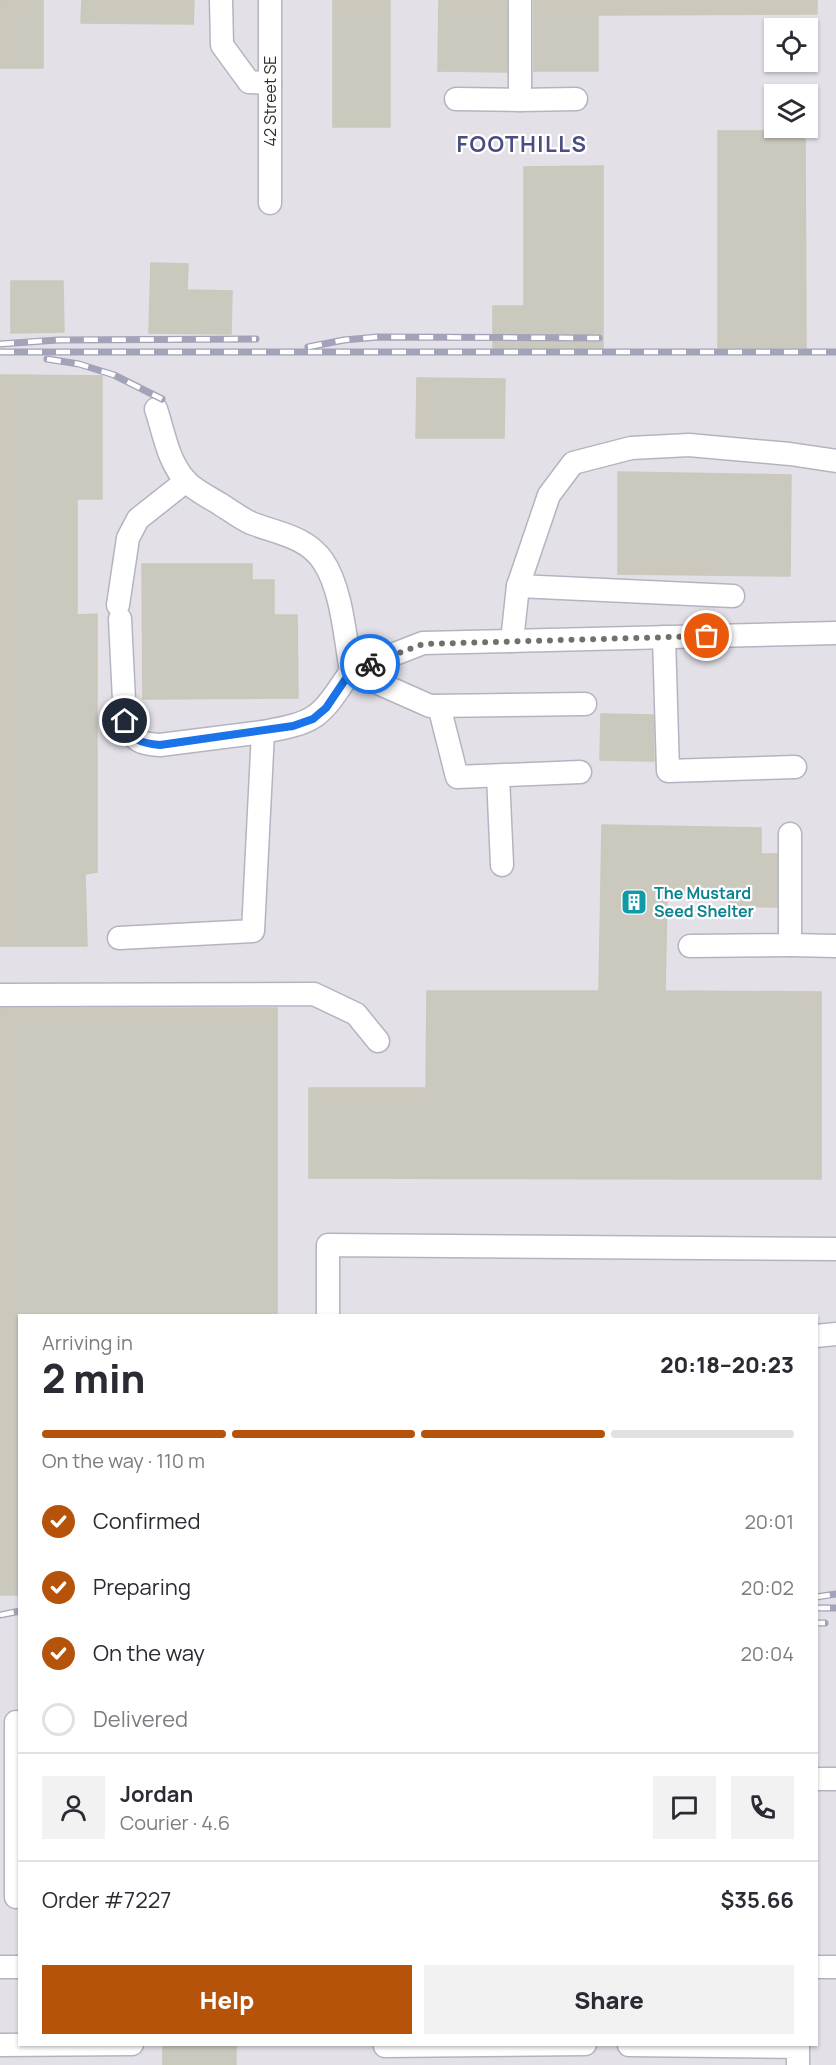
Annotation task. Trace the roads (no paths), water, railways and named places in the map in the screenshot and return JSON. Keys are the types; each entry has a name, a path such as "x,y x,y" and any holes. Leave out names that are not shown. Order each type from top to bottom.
{"street":[{"path":"221,0 222,45 249,82 270,84"},
{"name":"42 Street SE","path":"270,0 270,203"},
{"path":"520,0 520,100"},
{"path":"456,99 576,99"},
{"path":"156,409 170,456 186,481 206,496 250,522 285,533 312,548 323,561 337,598 351,671"},
{"path":"512,641 518,586 549,495 573,463 631,448 689,445 790,454 836,461"},
{"path":"186,481 138,519 128,538 119,612 125,721 132,736 143,744 160,745 263,732 313,719 326,708 351,671 423,644 836,633"},
{"path":"518,586 734,596"},
{"path":"664,637 668,771 795,767"},
{"path":"351,671 430,706 585,704"},
{"path":"439,706 457,777 580,772"},
{"path":"119,938 253,931 263,732"},
{"path":"498,776 502,865"},
{"path":"790,834 790,945"},
{"path":"690,946 836,946"},
{"path":"0,995 314,994 356,1014 378,1041"},
{"path":"328,1314 328,1245 836,1249"},
{"path":"818,1336 836,1334"},
{"path":"12,1722 17,1848 12,1897"},
{"path":"818,1779 836,1779"},
{"path":"0,1967 18,1967"},
{"path":"818,1967 836,1967"},
{"path":"0,2045 18,2046"},
{"path":"19,2046 132,2052"},
{"path":"385,2052 535,2046"},
{"path":"629,2046 629,2065"},
{"path":"714,2046 798,2047 798,2065"}],"railway":[{"path":"308,347 344,340 378,337 599,338"},
{"path":"0,344 58,340 256,339"},
{"path":"0,352 836,352"},
{"path":"47,359 79,364 114,375 162,399"},
{"path":"818,1597 836,1594"},
{"path":"818,1608 836,1608"},
{"path":"0,1615 18,1611"},
{"path":"818,1623 825,1623"}],"place":[{"name":"The Mustard Seed Shelter","path":"634,902"}],"district":[{"name":"FOOTHILLS","path":"522,144"}]}
